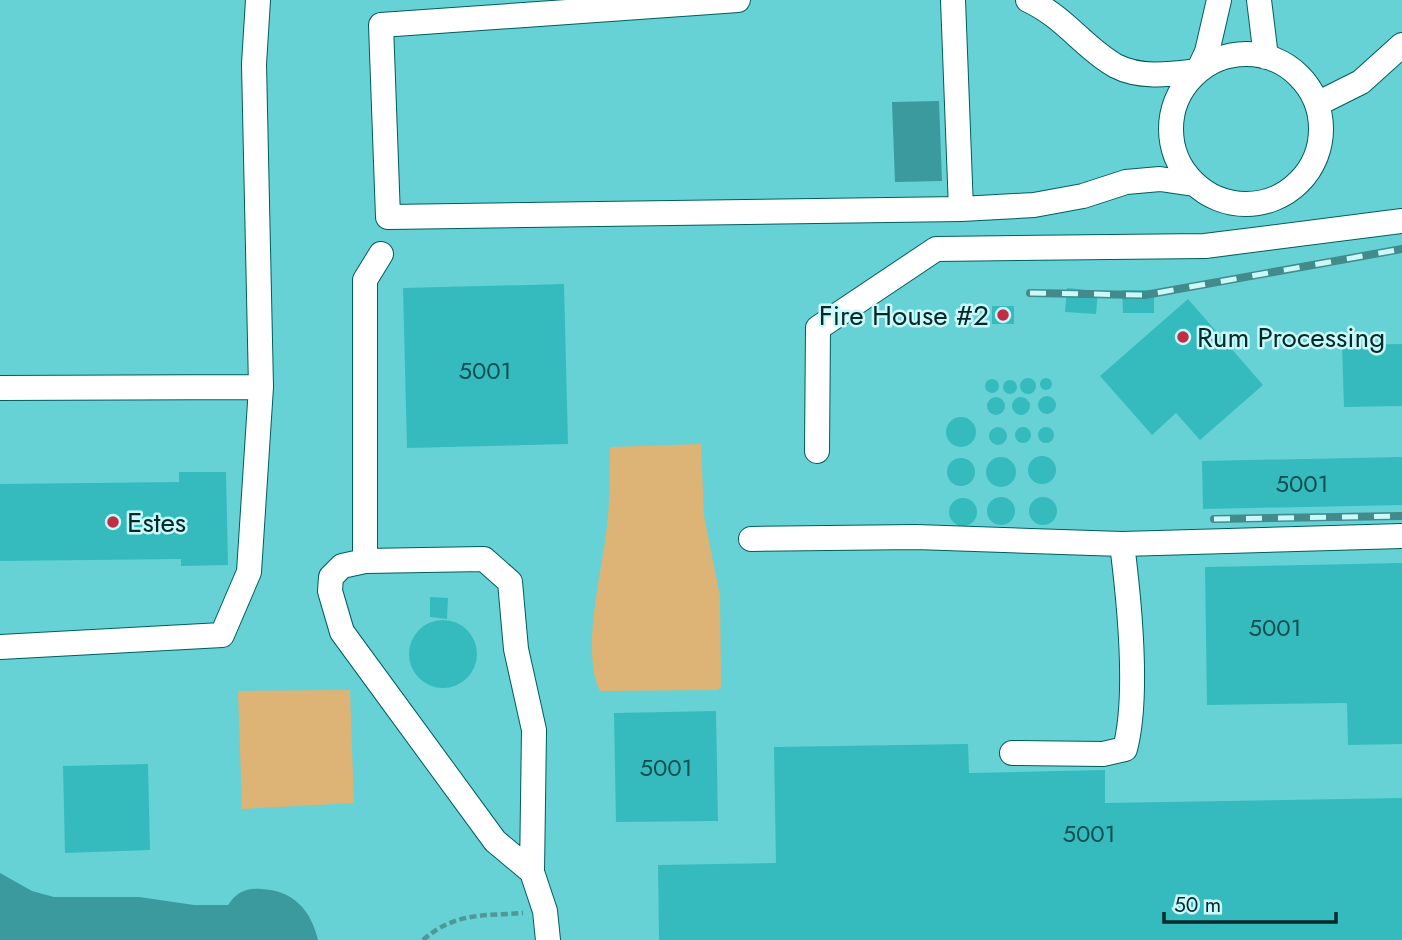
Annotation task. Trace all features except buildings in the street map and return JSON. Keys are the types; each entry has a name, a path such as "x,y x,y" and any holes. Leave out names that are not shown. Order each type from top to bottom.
{"lane":[{"path":"241,0 254,64"},
{"path":"0,647 222,635 249,572 261,387 254,64 258,0"},
{"path":"738,0 381,25 388,217 961,209 1034,205 1083,196 1126,182 1160,179 1194,184"},
{"path":"953,0 961,209"},
{"path":"1028,0 1045,8 1115,66 1135,72 1164,75 1198,71 1219,59 1242,54 1266,57 1288,66 1305,83 1317,104 1321,128 1318,152 1308,173 1289,191 1266,202 1240,205 1215,199 1194,184 1178,163 1171,138 1172,113 1182,89 1198,71 1207,52 1219,0"},
{"path":"1261,2 1266,57"},
{"path":"1317,104 1361,82 1402,45"},
{"path":"817,451 818,328 936,249 1218,245 1402,221"},
{"path":"365,561 365,280 381,254"},
{"path":"0,388 261,387"},
{"path":"751,539 916,537 1122,544 1402,536"},
{"path":"1012,753 1103,754 1125,749 1131,724 1128,587 1122,544"},
{"path":"532,873 495,841 342,632 330,591 331,577 342,566 365,561 484,559 510,582 516,649 534,730 532,873 545,911 548,940"}],"path":[{"path":"423,940 438,927 458,918 545,911"}],"shaded area":[{"path":"0,0 1402,0 1402,940 0,940"},
{"path":"939,101 942,181 895,182 892,102"},
{"path":"701,444 704,516 720,596 721,686 718,690 600,691 592,656 592,635 607,523 610,447"},
{"path":"350,690 354,803 242,809 238,691"},
{"path":"0,873 32,891 54,897 139,897 194,905 228,905 246,890 272,890 299,904 311,920 318,940 0,940"}],"railway":[{"path":"1030,293 1145,295 1402,249"},
{"path":"1214,519 1402,516"}],"place":[{"name":"Fire House #2","path":"1003,315"},
{"name":"Rum Processing","path":"1183,337"},
{"name":"Estes","path":"113,522"}]}
